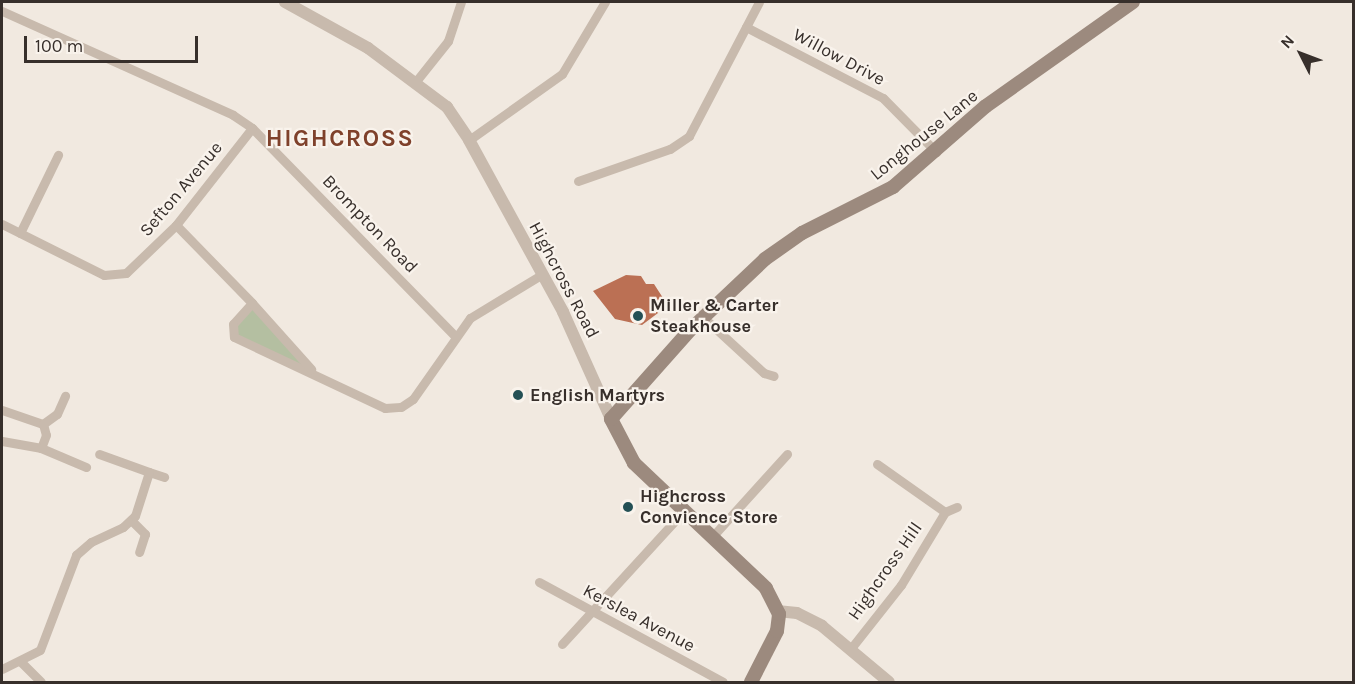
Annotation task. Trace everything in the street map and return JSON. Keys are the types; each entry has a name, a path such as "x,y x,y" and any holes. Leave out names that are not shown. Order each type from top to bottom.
{"main road":[{"name":"Longhouse Lane","path":"611,419 703,318 782,246 893,187 936,152 986,106 1133,2"},
{"name":"Highcross Road","path":"611,419 634,464 766,588 777,610"},
{"path":"751,682 773,641 777,610"}],"street":[{"name":"Highcross Road","path":"285,2 368,48 417,80 447,107 469,140 595,376 611,419"},
{"path":"417,80 448,41 462,2"},
{"path":"469,140 562,74 605,2"},
{"path":"578,181 670,149 684,141 759,2"},
{"name":"Brompton Road","path":"2,11 233,115 252,128 455,336"},
{"name":"Willow Drive","path":"746,27 883,98 936,152"},
{"name":"Sefton Avenue","path":"2,224 111,276 126,273 176,225 252,128"},
{"path":"20,233 58,155"},
{"path":"176,225 252,303 313,371"},
{"path":"252,303 233,324 234,337 313,371 385,408 401,407 413,399 455,336 485,306 541,275"},
{"path":"703,318 765,373 774,376"},
{"path":"43,424 57,414 65,396"},
{"path":"2,410 43,424"},
{"path":"41,448 46,435 43,424"},
{"path":"2,441 30,449 41,448 86,467"},
{"path":"99,454 164,477"},
{"path":"712,537 787,454"},
{"name":"Highcross Hill","path":"877,464 945,512"},
{"path":"2,669 21,662 42,645 76,555 131,520 149,472"},
{"name":"Highcross Hill","path":"852,647 901,585 945,512 957,507"},
{"path":"562,644 684,511"},
{"path":"131,520 145,534 139,552"},
{"name":"Kerslea Avenue","path":"539,582 723,682"},
{"path":"777,610 809,618 852,647 889,682"},
{"path":"21,662 41,682"}],"green space":[{"path":"252,303 313,371 234,337 233,324"}],"building":[{"path":"626,275 641,276 646,284 654,284 663,298 652,306 658,313 642,325 615,319 593,291"}],"place":[{"name":"Miller & Carter Steakhouse","path":"638,316"},
{"name":"English Martyrs","path":"518,395"},
{"name":"Highcross Convience Store","path":"628,507"}],"district":[{"name":"HIGHCROSS","path":"340,139"}]}
